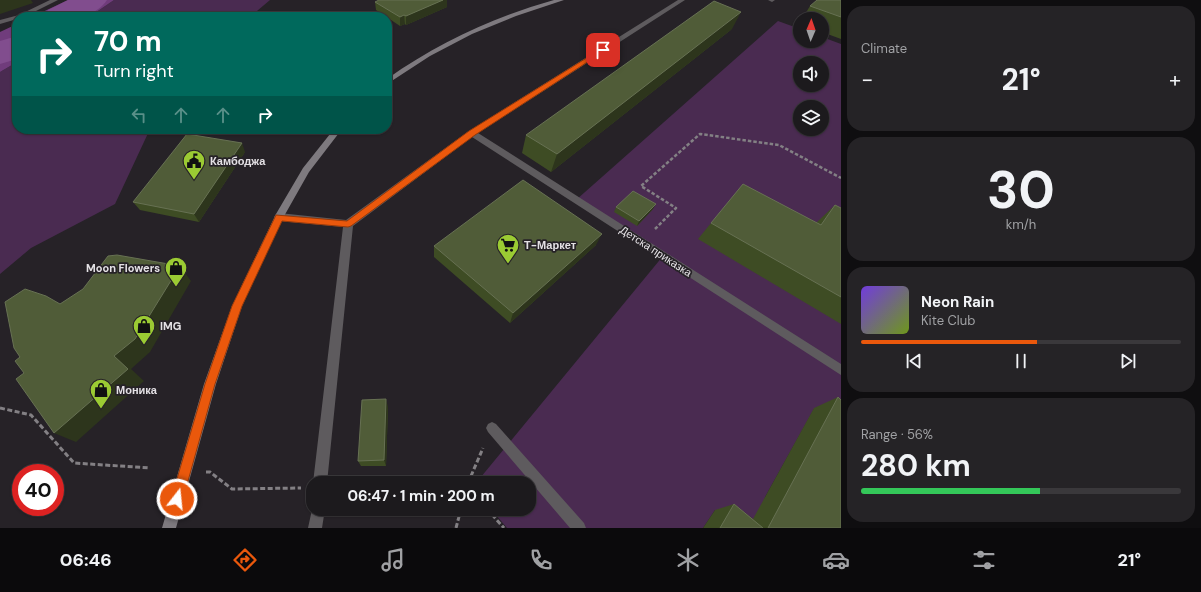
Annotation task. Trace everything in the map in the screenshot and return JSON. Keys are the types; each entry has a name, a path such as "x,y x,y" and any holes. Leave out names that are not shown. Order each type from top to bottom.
{"street":[{"path":"30,12 55,0"},
{"path":"392,79 435,50 473,30 524,10 561,0"},
{"path":"279,217 348,224 472,133 682,0"},
{"path":"0,22 12,19"},
{"name":"Детска приказка","path":"472,133 841,370"},
{"path":"169,528 210,384 237,306 279,217 306,170 334,134"},
{"path":"321,476 348,224"},
{"path":"492,428 579,528"},
{"path":"315,528 317,516"}],"path":[{"path":"655,230 676,208 641,186 700,134 779,146 841,178"},
{"path":"0,408 31,415 74,463 150,468"},
{"path":"471,476 492,428"},
{"path":"210,472 232,490 306,488"},
{"path":"456,528 459,516"},
{"path":"493,516 504,528"}],"shaded area":[{"path":"68,0 114,0 96,12 43,12"},
{"path":"114,0 270,0 256,12 96,12"},
{"path":"778,21 793,26 793,48 829,48 829,40 841,44 841,415 836,423 814,409 765,497 762,528 715,510 703,528 507,528 497,516 536,516 536,476 482,476 663,256 576,200"},
{"path":"12,26 12,65 0,72 0,32"},
{"path":"12,65 12,134 148,134 115,204 31,248 0,274 0,72"}],"building":[{"path":"379,0 443,0 406,16 404,15 400,17 375,2"},
{"path":"817,0 841,0 841,17 829,12 810,6"},
{"path":"714,1 741,12 557,154 526,135"},
{"name":"Камбоджа","path":"187,134 242,143 194,214 133,202"},
{"name":"Т-Маркет","path":"523,180 602,234 513,313 434,246"},
{"path":"743,184 821,225 835,205 841,208 841,297 711,223"},
{"path":"633,191 656,204 639,221 616,207"},
{"path":"117,255 180,266 135,339 114,356 128,369 54,433 16,379 24,373 15,361 20,357 14,348 5,302 25,289 46,296 60,304 83,289 108,256"},
{"path":"838,397 841,400 841,528 768,528"},
{"path":"386,399 384,460 358,461 362,400"},
{"path":"734,504 763,528 720,528"}],"waterway":[{"path":"69,12 92,0"},
{"path":"0,54 12,48"}],"place":[{"name":"Камбоджа","path":"194,180"},
{"name":"Т-Маркет","path":"508,264"},
{"name":"Moon Flowers","path":"176,288"},
{"name":"IMG","path":"144,346"},
{"name":"Моника","path":"101,410"}],"route":[{"path":"177,499 210,384 237,306 279,217 348,224 472,133 603,50"}]}
